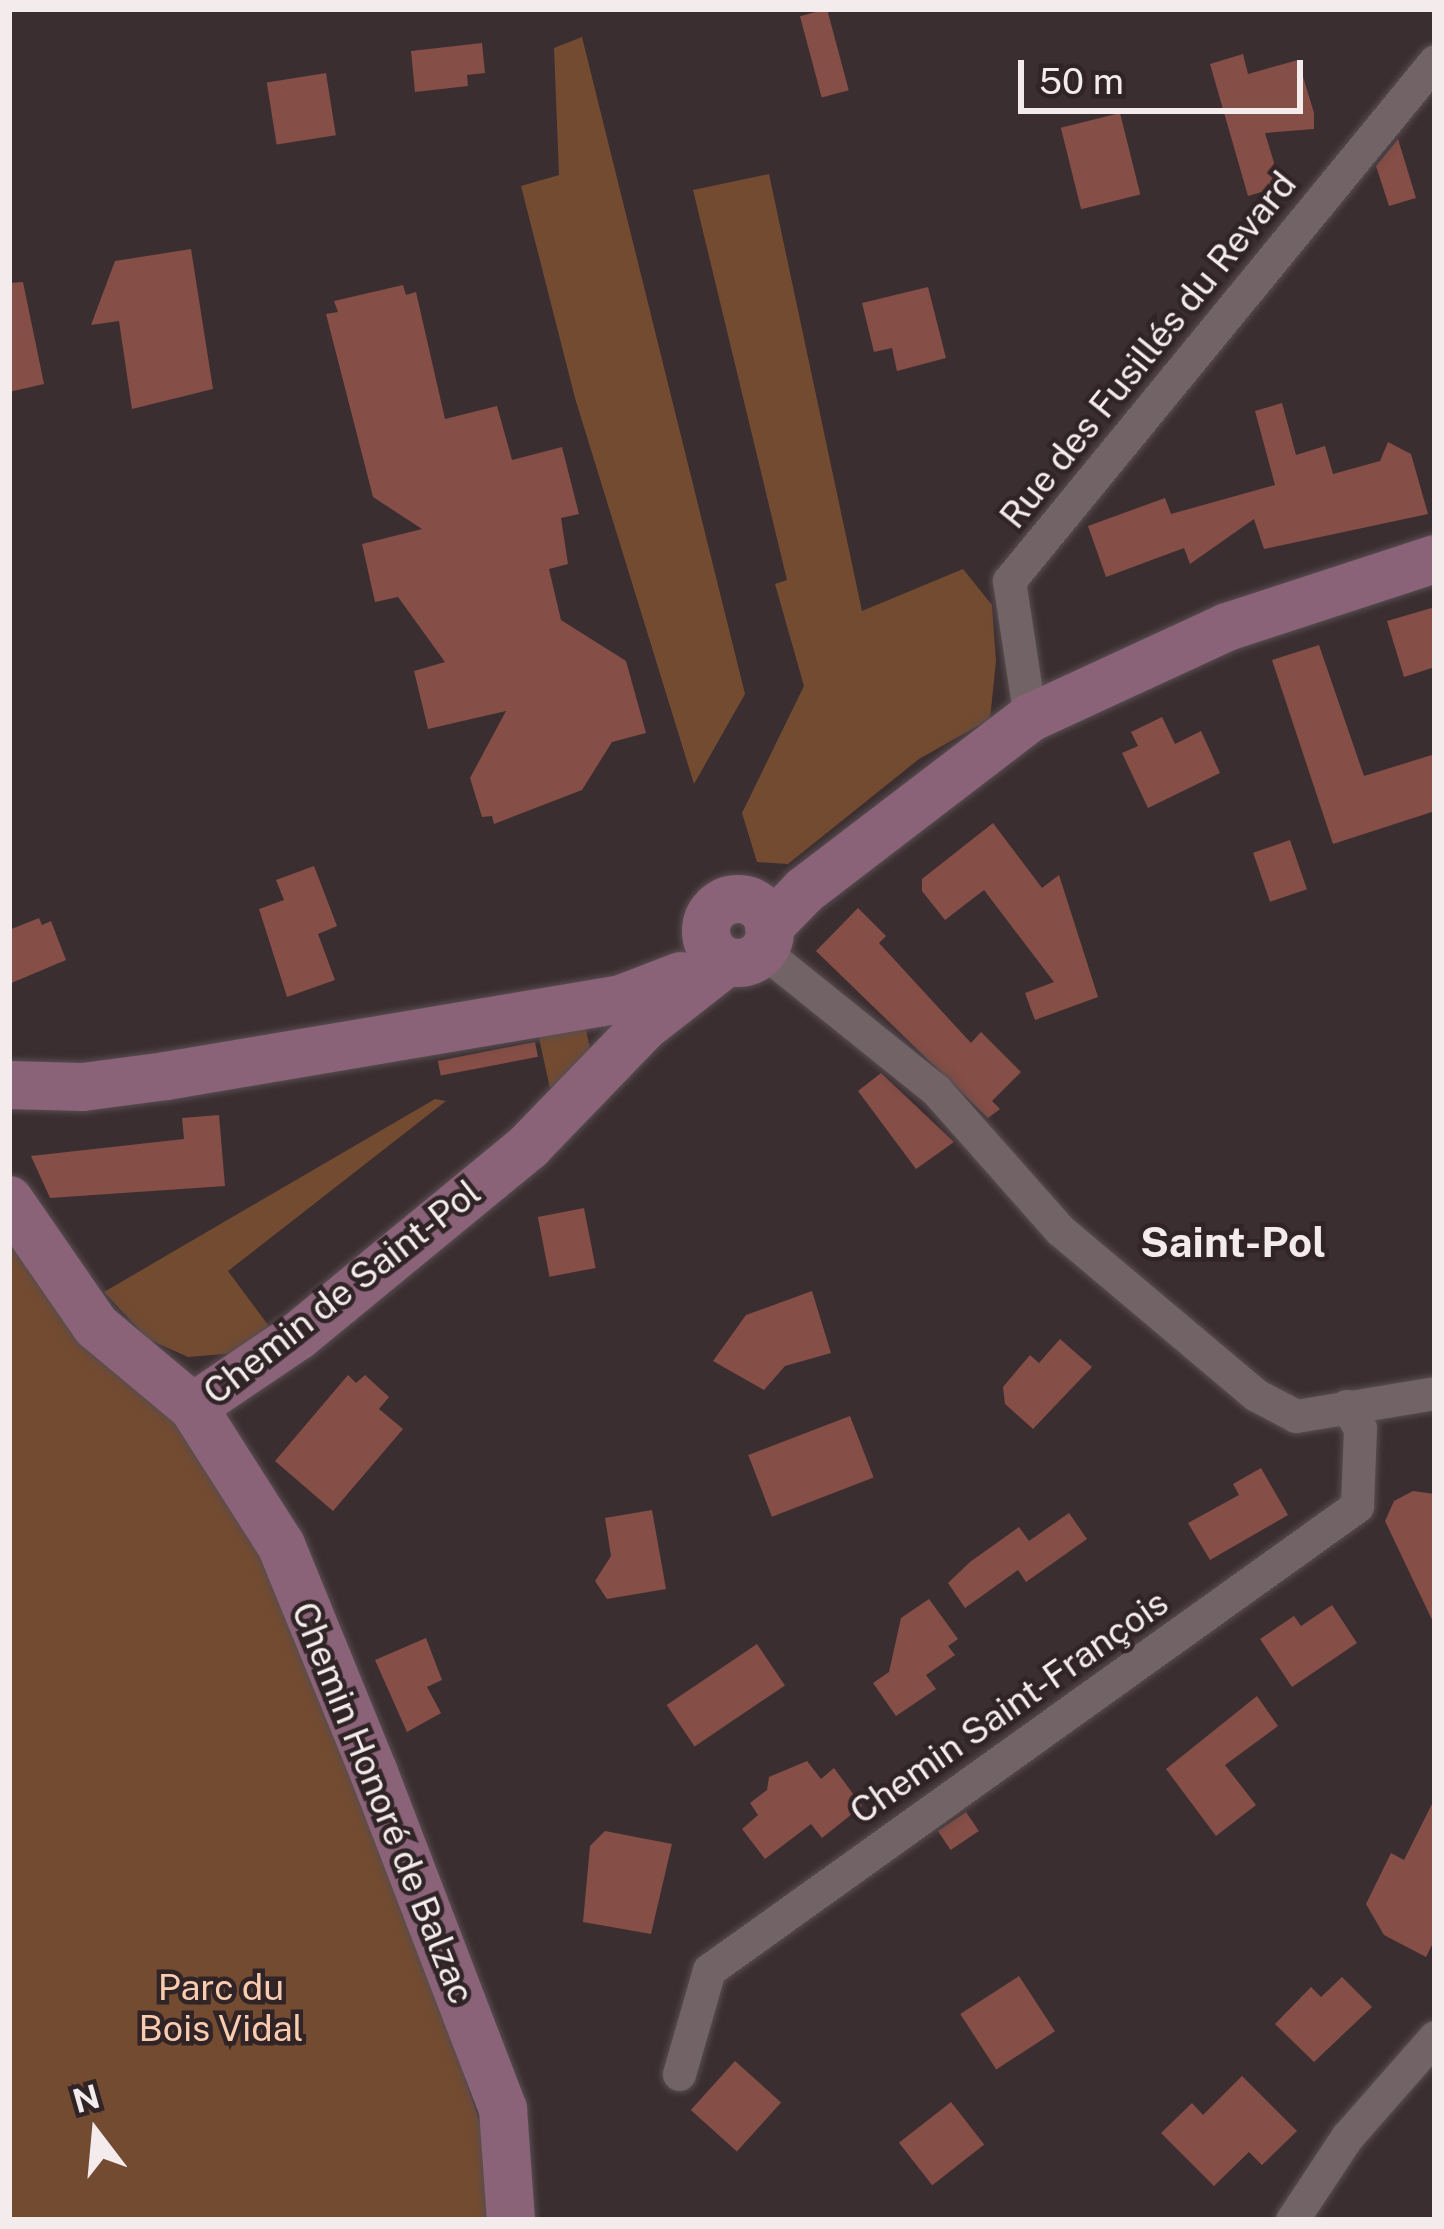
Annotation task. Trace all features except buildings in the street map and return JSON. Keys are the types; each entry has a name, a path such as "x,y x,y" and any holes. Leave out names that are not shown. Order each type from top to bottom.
{"main road":[{"path":"9,1085 83,1087 166,1076 621,999 741,940 1030,718 1227,627 1435,559"},
{"name":"Chemin de Saint-Pol","path":"9,1200 96,1326 194,1407 298,1336 529,1146 645,1026 741,940"},
{"name":"Chemin Honoré de Balzac","path":"194,1407 280,1544 392,1817 502,2109 511,2220"}],"street":[{"name":"Rue des Fusillés du Revard","path":"1030,718 1009,581 1435,61"},
{"path":"741,940 937,1090 1060,1230 1256,1395 1296,1416 1434,1393"},
{"name":"Chemin Saint-François","path":"679,2074 709,1970 1358,1506 1360,1428 1346,1406"},
{"path":"1292,2220 1347,2138 1435,2037"}],"green space":[{"path":"582,37 745,694 694,784 575,398 521,186 559,175 554,48"},
{"path":"769,174 862,611 963,569 992,605 996,661 990,719 919,759 788,864 757,862 742,813 804,686 775,584 787,580 693,190"},
{"path":"584,1021 592,1057 550,1088 537,1029"},
{"path":"435,1099 446,1101 228,1271 274,1333 236,1353 188,1357 148,1339 104,1292"},
{"name":"Parc du Bois Vidal","path":"9,1225 175,1413 275,1571 420,1945 485,2138 491,2220 9,2220"}],"district":[{"name":"Saint-Pol","path":"1233,1242"}]}
